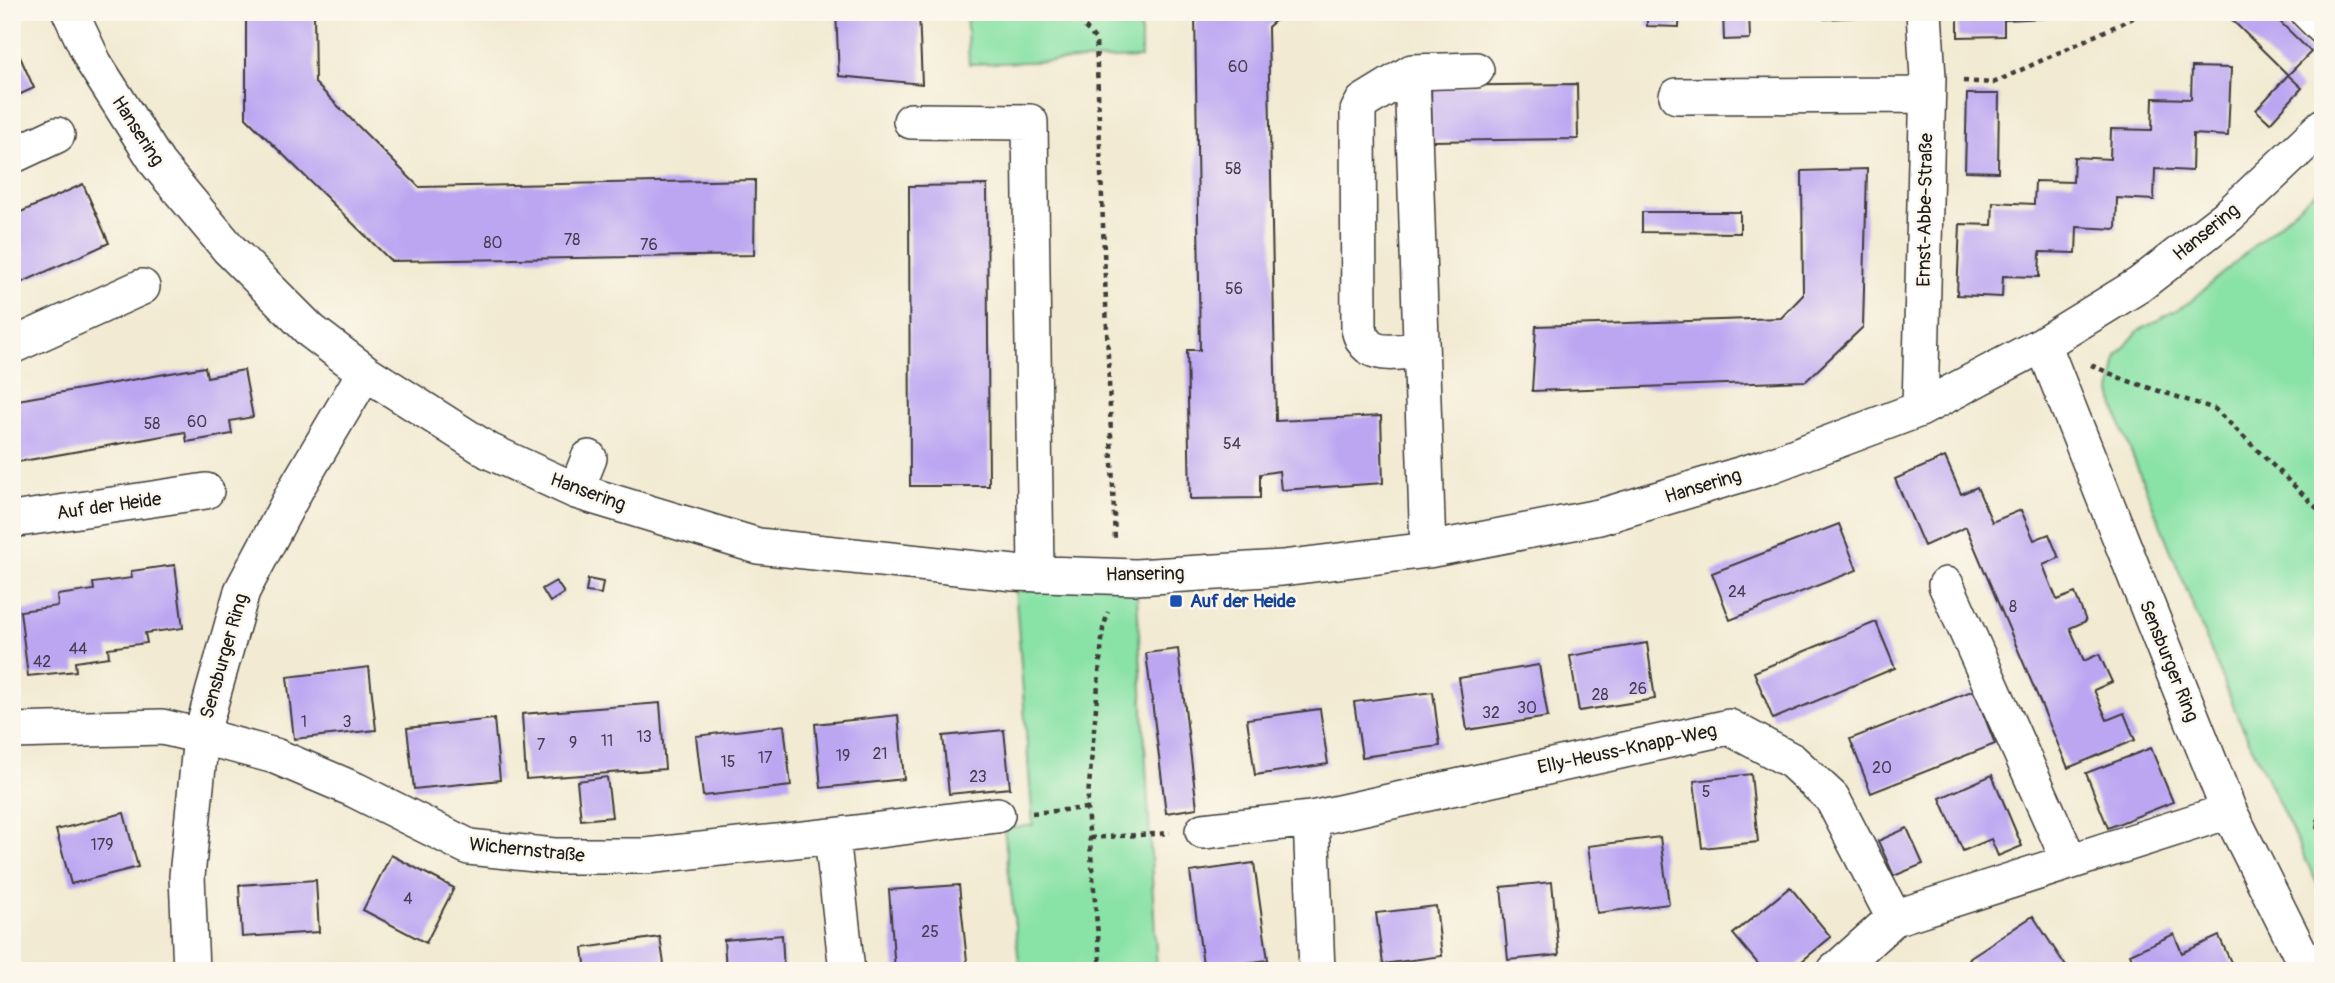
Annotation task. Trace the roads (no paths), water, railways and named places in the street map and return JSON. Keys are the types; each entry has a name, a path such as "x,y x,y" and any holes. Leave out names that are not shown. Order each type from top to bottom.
{"street":[{"name":"Hansering","path":"69,12 94,63 158,164 229,249 311,331 365,372 489,451 576,491 758,545 1036,574 1116,576 1282,568 1428,550 1599,517 1766,467 1920,409 2043,344 2139,285 2229,215 2323,126"},
{"name":"Ernst-Abbe-Straße","path":"1920,409 1927,87 1924,12"},
{"path":"2308,12 2323,27"},
{"path":"1419,350 1380,353 1362,341 1359,329 1357,111 1363,102 1412,72 1476,70"},
{"path":"1412,72 1419,350 1428,550"},
{"path":"1677,96 1927,87"},
{"path":"911,121 1030,122 1036,574"},
{"path":"12,156 57,135"},
{"path":"12,346 142,287"},
{"name":"Sensburger Ring","path":"2043,344 2229,811 2309,971"},
{"name":"Sensburger Ring","path":"191,971 187,876 201,736 242,591 296,487 365,372"},
{"path":"576,491 589,458"},
{"name":"Auf der Heide","path":"12,520 206,491"},
{"path":"1946,586 2069,860"},
{"path":"12,731 162,727 201,736"},
{"name":"Elly-Heuss-Knapp-Weg","path":"1203,831 1311,819 1729,727 1792,761 1832,798 1894,918"},
{"name":"Wichernstraße","path":"201,736 286,761 355,790 468,847 554,856 646,856 997,815"},
{"path":"1835,971 1894,918 2229,811"},
{"path":"1311,819 1318,971"},
{"path":"832,836 846,971"}],"place":[{"name":"Auf der Heide","path":"1176,601"}]}
